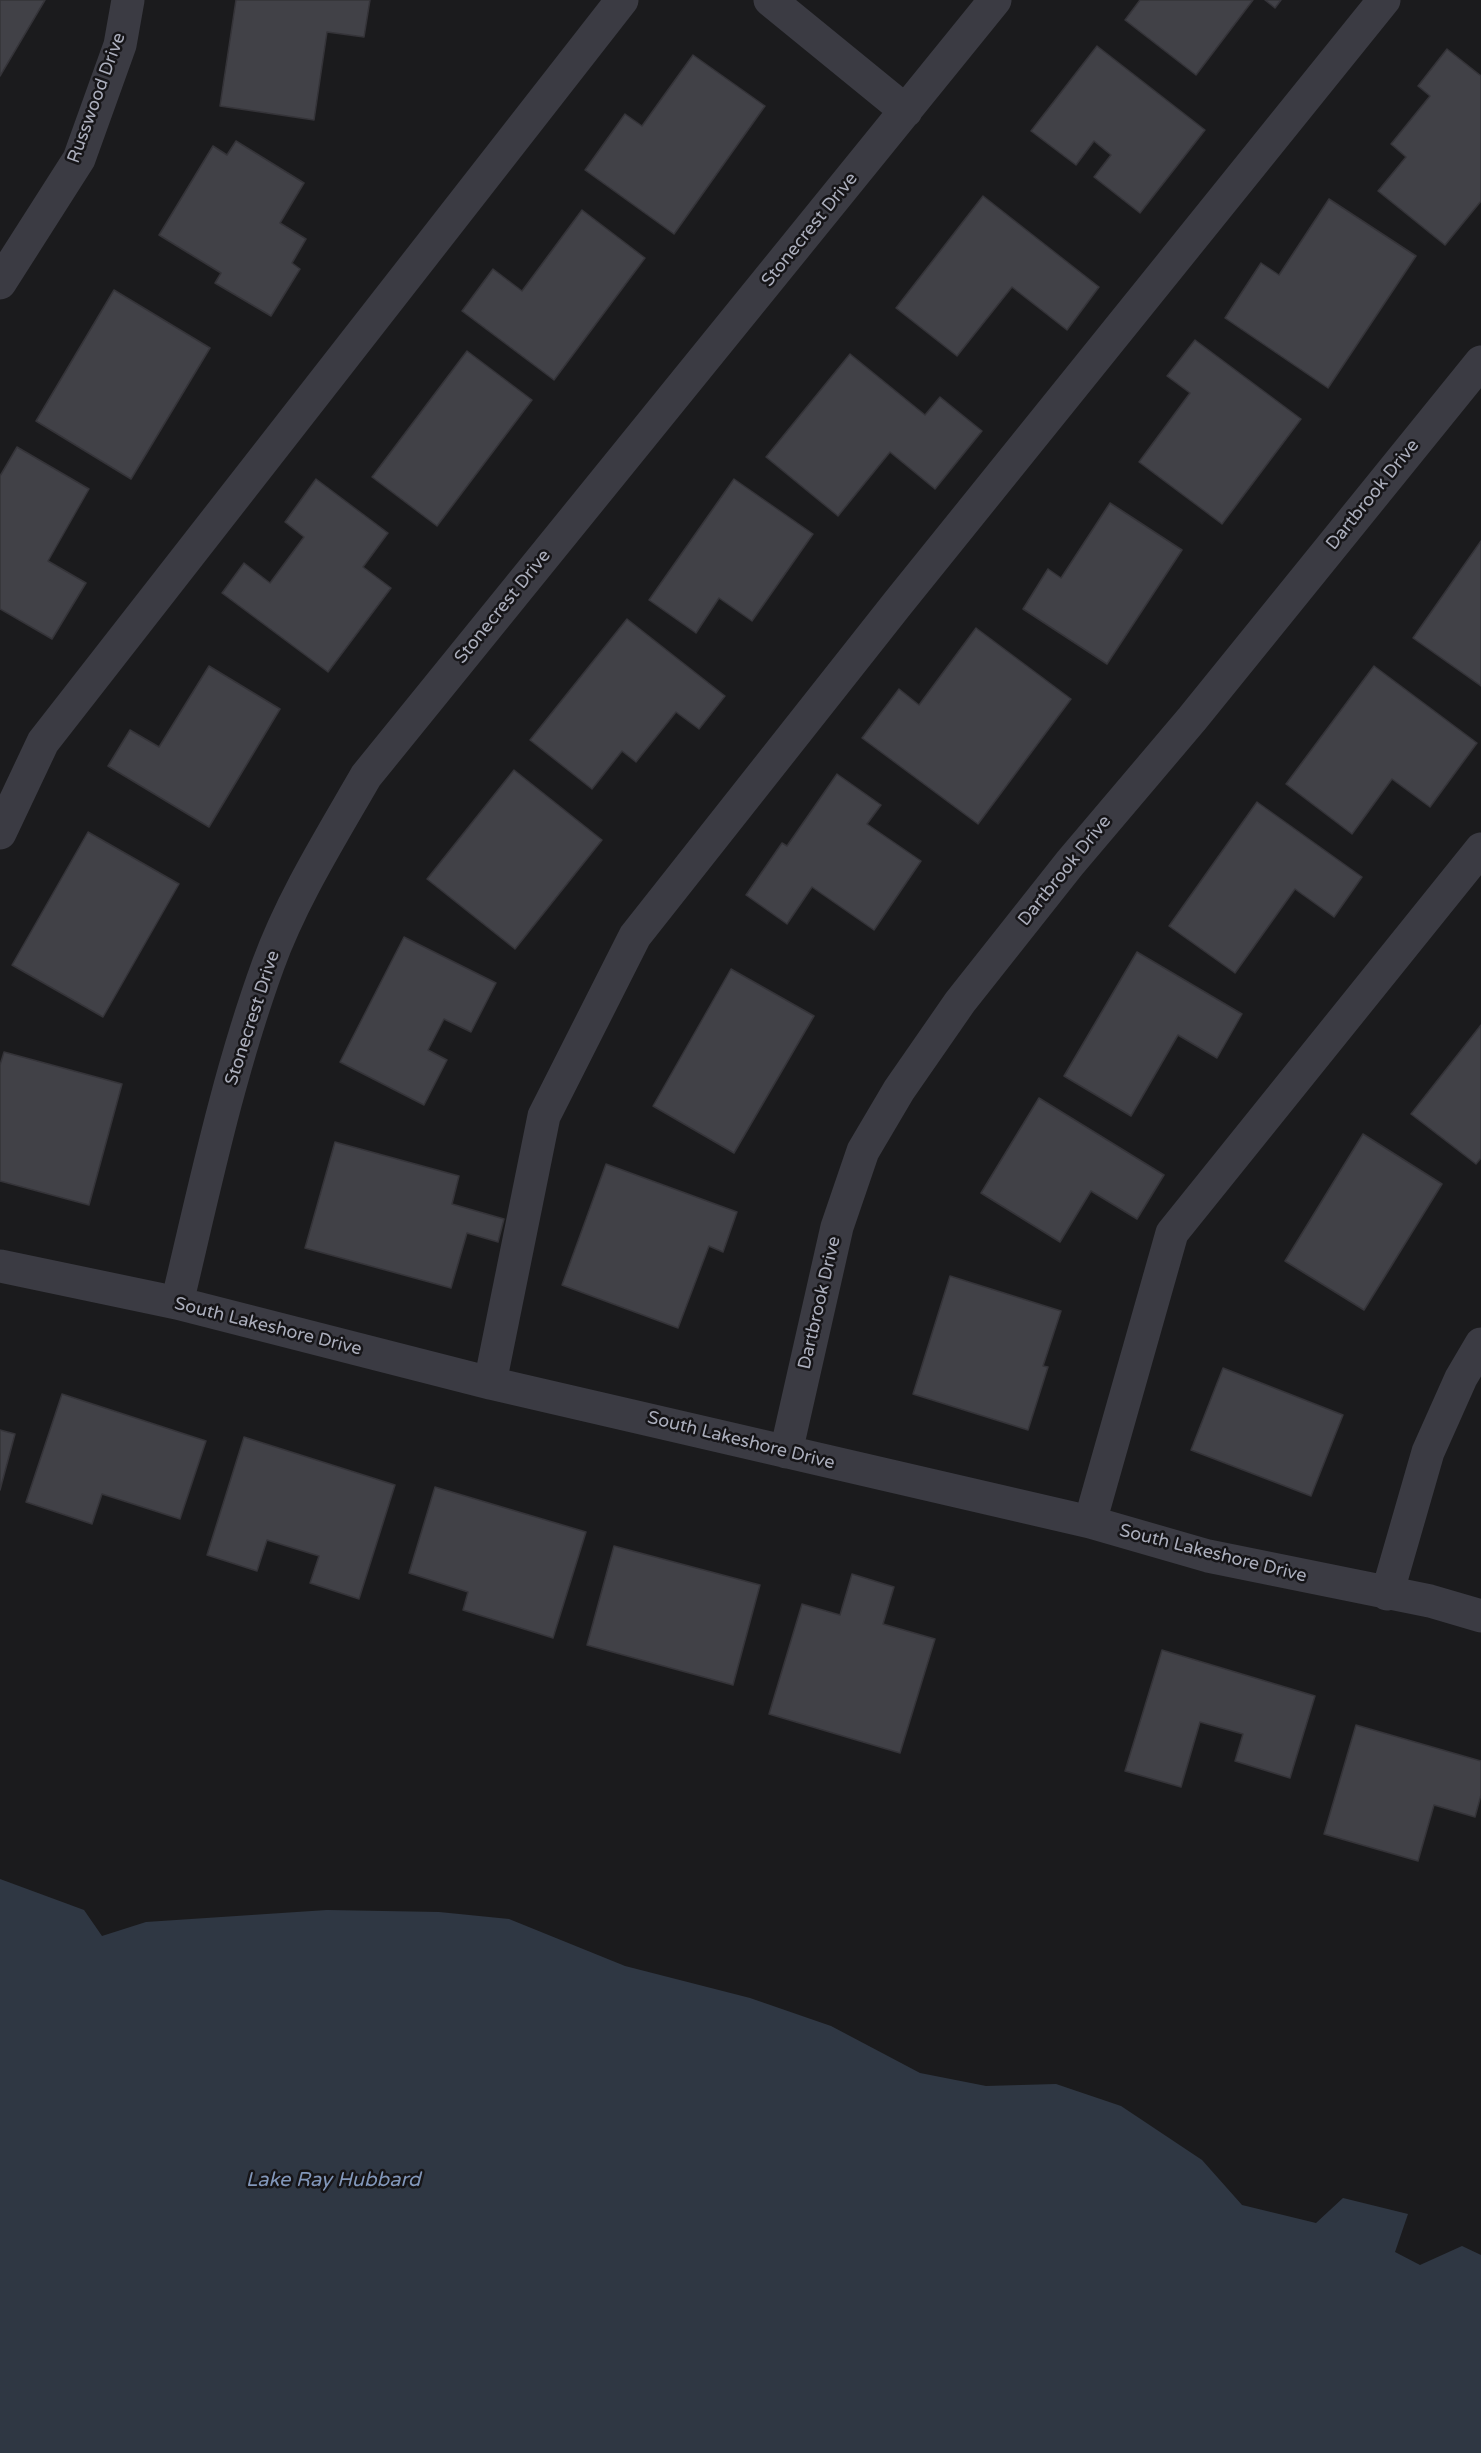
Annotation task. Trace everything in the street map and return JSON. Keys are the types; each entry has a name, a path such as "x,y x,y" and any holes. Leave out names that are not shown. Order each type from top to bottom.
{"street":[{"name":"Russwood Drive","path":"0,283 79,159 120,45 128,0"},
{"path":"0,833 43,742 622,0"},
{"path":"770,0 906,111"},
{"name":"Stonecrest Drive","path":"177,1303 237,1056 268,964 299,895 366,776 995,0"},
{"path":"490,1383 544,1116 635,936 898,603 1384,0"},
{"name":"Dartbrook Drive","path":"786,1452 837,1227 863,1151 899,1090 960,1002 1070,863 1192,719 1481,362"},
{"path":"1090,1522 1172,1233 1481,849"},
{"name":"South Lakeshore Drive","path":"0,1266 177,1303 490,1383 1090,1522 1208,1556 1430,1601 1481,1616"},
{"path":"1387,1594 1428,1452 1461,1378 1481,1344"}],"water":[{"name":"Lake Ray Hubbard","path":"0,1879 84,1910 102,1936 146,1922 327,1910 439,1912 509,1919 625,1966 750,1998 831,2026 920,2073 986,2086 1056,2084 1121,2106 1202,2160 1242,2205 1316,2223 1343,2198 1408,2214 1395,2252 1420,2265 1462,2246 1481,2255 1481,2453 0,2453"}],"building":[{"path":"0,0 45,0 0,76"},
{"path":"236,0 370,0 364,37 327,32 314,120 220,106"},
{"path":"1140,0 1253,0 1196,75 1125,20"},
{"path":"1265,0 1281,0 1275,8"},
{"path":"1097,46 1205,130 1140,213 1094,177 1111,155 1094,141 1076,165 1031,131"},
{"path":"1447,49 1481,76 1481,201 1445,245 1378,191 1406,157 1391,144 1430,96 1418,86"},
{"path":"693,55 765,106 674,234 585,170 625,114 642,126"},
{"path":"236,141 304,183 280,223 306,239 292,263 300,269 271,316 215,283 221,273 159,235 213,146 227,155"},
{"path":"983,196 1099,287 1067,330 1012,287 957,356 896,308"},
{"path":"1329,199 1416,256 1328,388 1225,318 1261,263 1279,275"},
{"path":"582,210 645,258 554,380 462,311 493,269 522,291"},
{"path":"114,290 210,348 131,479 36,421"},
{"path":"1195,340 1301,419 1222,524 1139,462 1190,393 1167,376"},
{"path":"467,351 532,400 437,526 372,477"},
{"path":"850,354 925,415 940,397 982,431 935,489 890,452 838,516 766,457"},
{"path":"17,447 89,489 48,561 86,583 52,639 0,609 0,476"},
{"path":"316,479 388,533 363,567 391,588 328,672 222,593 244,563 270,583 304,537 285,522"},
{"path":"734,479 813,534 752,621 719,598 696,633 649,600"},
{"path":"1110,503 1182,550 1107,664 1023,609 1048,569 1061,578"},
{"path":"1481,541 1481,686 1413,638"},
{"path":"627,619 725,696 699,729 676,712 636,762 622,751 592,789 530,740"},
{"path":"976,628 1071,699 978,824 862,738 899,689 919,705"},
{"path":"209,666 280,709 209,827 108,766 130,730 159,747"},
{"path":"1374,666 1477,743 1430,807 1392,779 1352,834 1286,784"},
{"path":"514,770 602,840 515,949 427,879"},
{"path":"837,774 881,805 867,824 921,861 874,930 812,887 787,924 746,895 782,843 787,846"},
{"path":"1257,802 1362,877 1334,917 1295,889 1235,973 1169,926"},
{"path":"88,832 179,884 103,1017 12,965"},
{"path":"404,937 496,983 471,1032 444,1019 428,1050 447,1060 424,1105 340,1062"},
{"path":"1137,952 1242,1014 1217,1058 1178,1035 1131,1116 1064,1076"},
{"path":"731,969 814,1016 734,1153 653,1106"},
{"path":"1481,1025 1481,1158 1476,1164 1411,1114"},
{"path":"4,1052 122,1084 89,1205 0,1181 0,1065"},
{"path":"1039,1098 1164,1175 1137,1219 1091,1191 1060,1242 981,1193"},
{"path":"1363,1134 1442,1184 1364,1310 1285,1261"},
{"path":"335,1142 459,1176 452,1204 504,1219 498,1242 467,1233 451,1288 305,1248"},
{"path":"606,1164 737,1212 723,1252 709,1246 678,1328 562,1285"},
{"path":"950,1276 1061,1311 1043,1366 1048,1367 1028,1430 913,1394"},
{"path":"1223,1368 1343,1415 1311,1496 1191,1450"},
{"path":"62,1394 206,1441 180,1519 102,1494 92,1524 26,1502"},
{"path":"0,1430 15,1434 0,1490"},
{"path":"244,1437 395,1485 359,1599 310,1583 319,1556 267,1540 257,1571 207,1555"},
{"path":"435,1487 586,1532 553,1638 463,1610 468,1592 409,1573"},
{"path":"614,1546 760,1585 733,1685 587,1645"},
{"path":"852,1574 894,1587 883,1624 935,1639 900,1753 769,1714 802,1604 840,1615"},
{"path":"1162,1650 1315,1696 1290,1778 1235,1761 1243,1734 1200,1722 1181,1787 1125,1771"},
{"path":"1356,1725 1481,1761 1481,1795 1475,1817 1434,1805 1418,1861 1324,1834"}]}
